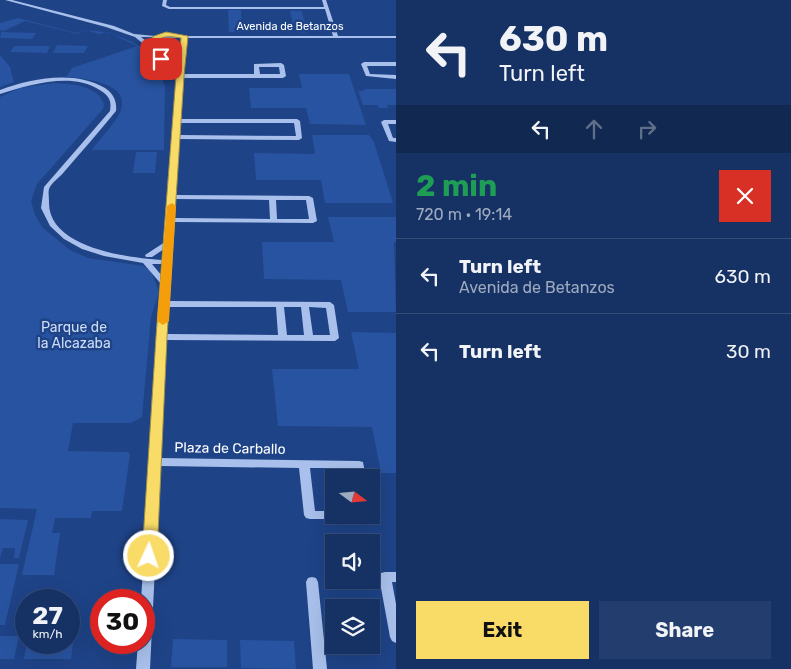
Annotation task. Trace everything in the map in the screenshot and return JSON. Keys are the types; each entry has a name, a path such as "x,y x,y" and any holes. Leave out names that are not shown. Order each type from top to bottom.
{"street":[{"path":"0,2 6,0"},
{"name":"Avenida de Betanzos","path":"6,0 108,26 133,35 156,37 396,37"},
{"path":"165,0 164,6 169,8 327,8"},
{"path":"324,0 336,36"},
{"name":"Avenida de Betanzos","path":"108,26 185,36"},
{"name":"Avenida de Betanzos","path":"156,37 166,34"},
{"path":"133,35 149,44 171,71 180,76 257,76 283,76 281,65 256,65 257,76"},
{"path":"143,669 168,243 180,76 185,36"},
{"path":"149,44 156,37"},
{"path":"396,64 364,64 368,75 396,77"},
{"path":"268,65 270,76"},
{"path":"0,92 32,82 70,80 97,87 112,97 114,103 113,111 46,188 43,203 49,220 70,240 96,251 130,258 167,260"},
{"path":"177,137 299,138 297,122 178,120"},
{"path":"262,121 264,138"},
{"path":"278,121 280,138"},
{"path":"396,122 384,122 391,140 396,140"},
{"path":"171,220 274,221 292,210 272,198 172,197"},
{"path":"272,198 274,221"},
{"path":"148,259 168,243"},
{"path":"148,259 166,286"},
{"path":"162,337 335,338 330,305 164,304"},
{"path":"280,305 283,338"},
{"path":"305,305 309,338"},
{"name":"Plaza de Carballo","path":"155,462 331,464 359,465 360,469"},
{"name":"Plaza de Carballo","path":"304,464 310,515 325,515"},
{"path":"331,464 332,469"},
{"path":"396,577 385,577 396,637"},
{"path":"312,582 320,669"}],"green space":[{"path":"228,10 241,10 242,32 229,32"},
{"path":"290,11 302,11 307,33 295,32"},
{"path":"18,18 76,33 83,31 77,34 25,21 4,31 0,30 0,23"},
{"path":"92,30 105,32 99,34 87,31"},
{"path":"1,32 36,33 32,39 0,38"},
{"path":"111,34 127,39 141,47 140,49 159,70 165,87 164,150 92,150 119,115 122,101 119,93 103,83 66,77 72,68 137,46"},
{"path":"160,39 178,40 175,67 157,45"},
{"path":"57,45 88,46 84,53 53,53"},
{"path":"14,46 50,46 47,53 10,52"},
{"path":"0,55 10,67 14,82 0,87"},
{"path":"299,74 349,74 366,125 310,124 306,108 251,108 249,88 302,88"},
{"name":"Parque de la Alcazaba","path":"54,83 76,85 90,89 101,98 104,104 103,109 37,184 31,201 35,215 43,228 70,250 88,258 144,266 151,271 159,292 151,317 142,417 131,423 73,423 68,451 128,452 130,454 122,511 92,511 91,518 55,518 52,533 60,533 54,575 22,575 37,509 0,508 0,97 20,88"},
{"path":"363,89 396,89 396,105 387,105 388,108 379,108 377,105 363,105 358,91 364,91"},
{"path":"312,135 369,135 374,142 393,203 325,203 321,180 256,180 254,153 315,154"},
{"path":"136,152 157,152 155,173 133,173"},
{"path":"328,217 396,217 396,242 394,243 396,312 348,312 341,280 264,279 262,242 334,242"},
{"path":"351,332 396,333 396,473 381,473 372,427 278,426 272,369 359,369"},
{"path":"0,519 28,520 19,558 14,558 15,548 3,548 0,558"},
{"path":"0,564 19,564 5,625 0,625"},
{"path":"0,636 15,636 14,659 0,659"},
{"path":"173,639 227,640 227,667 171,667"},
{"path":"240,640 294,641 296,669 241,668"},
{"path":"25,654 72,654 71,659 24,659"}],"slow traffic":[{"path":"163,321 172,206"}],"route":[{"path":"149,556 168,243 177,143 180,76 185,36 166,34 156,37 149,44 161,59"}]}
